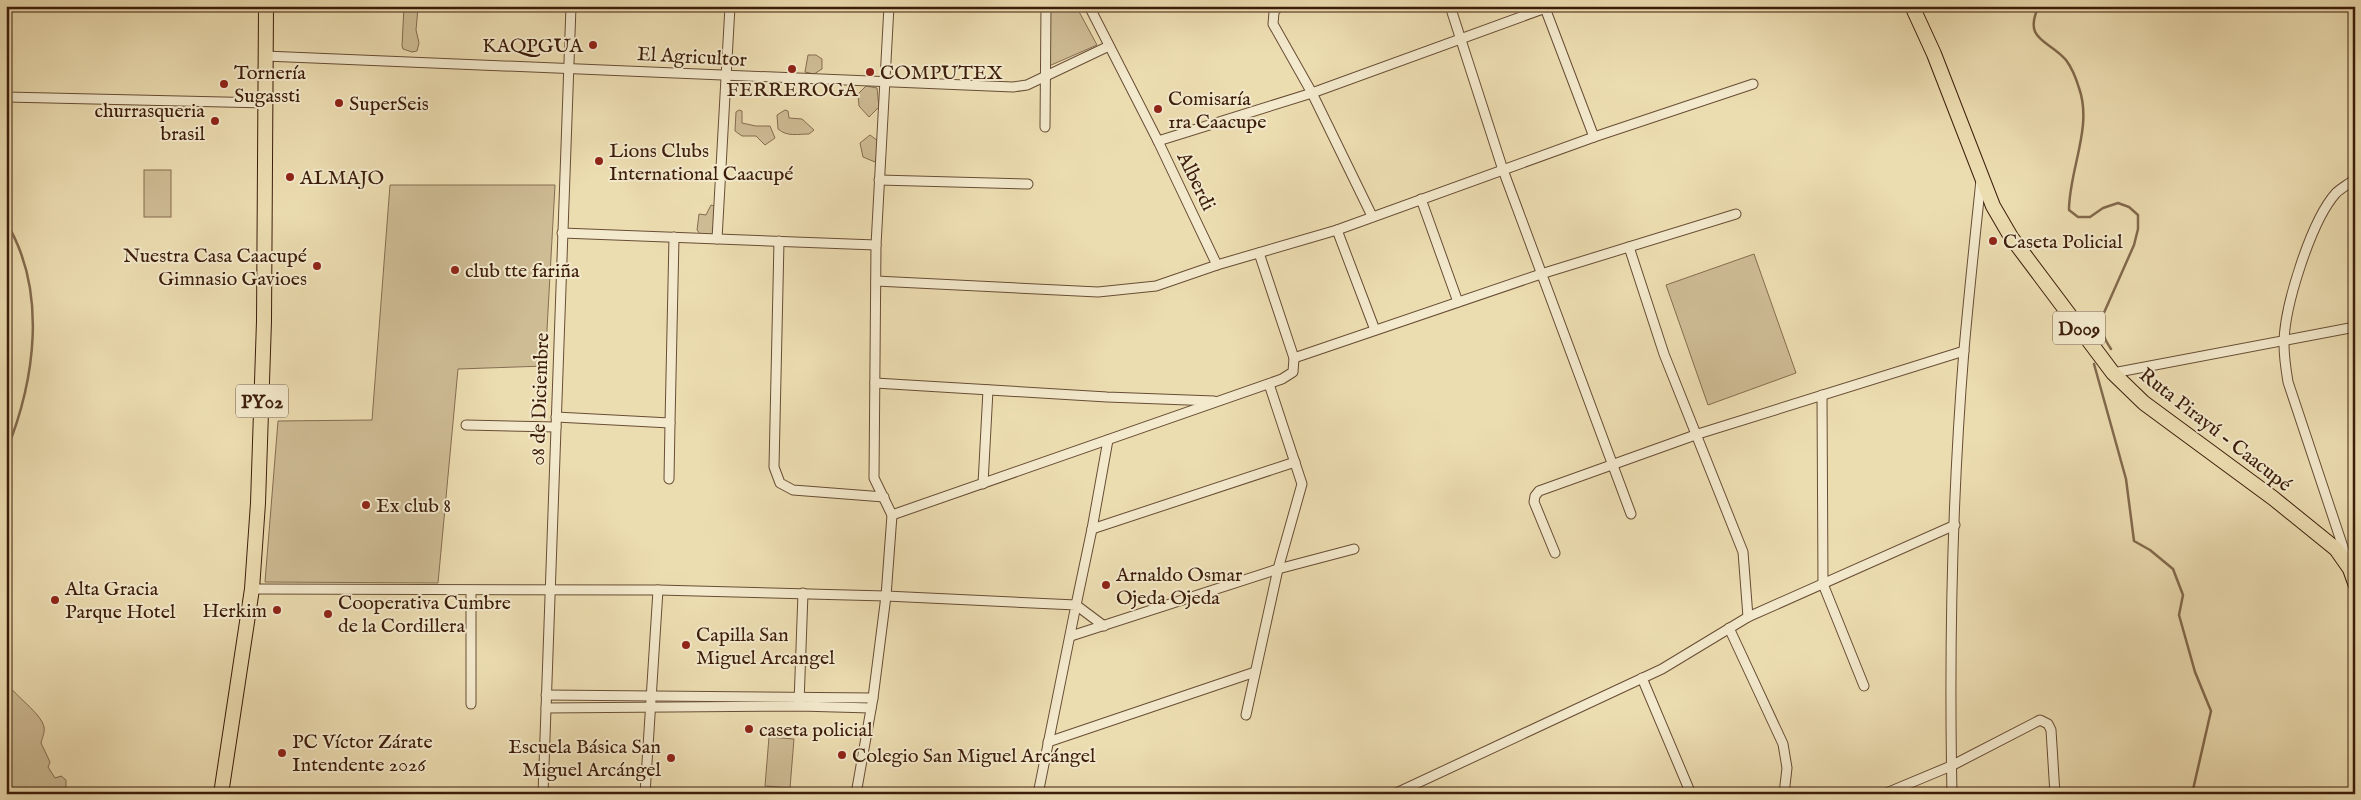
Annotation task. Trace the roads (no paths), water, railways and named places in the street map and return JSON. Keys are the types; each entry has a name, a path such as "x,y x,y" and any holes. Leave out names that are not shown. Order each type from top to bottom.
{"main road":[{"name":"PY02","path":"221,794 252,589 258,503 263,366 266,6"},
{"name":"Ruta Pirayú - Caacupé","path":"1912,6 1960,117 1981,180 1993,206 2011,237 2113,373 2144,403 2273,498 2336,549 2350,569 2355,583"}],"street":[{"name":"08 de Diciembre","path":"543,794 571,6"},
{"path":"717,239 730,6"},
{"path":"856,794 873,698 886,596 892,515 874,478 876,245 889,6"},
{"path":"1045,126 1046,6"},
{"name":"Alberdi","path":"1089,6 1158,141 1217,264"},
{"path":"1279,6 1274,12 1273,24 1312,93 1372,216"},
{"path":"1450,6 1503,170 1631,514"},
{"path":"1158,141 1312,93 1548,7 1594,137"},
{"name":"El Agricultor","path":"266,56 569,67 1013,87 1027,85 1109,46"},
{"path":"876,281 1098,292 1156,286 1217,264 1337,230 1594,137 1753,84"},
{"path":"6,97 265,103"},
{"path":"2350,569 2288,382 2284,363 2284,342 2290,306 2309,241 2336,193 2355,179"},
{"path":"879,180 1028,184"},
{"path":"1952,794 1950,629 1964,351 1981,180"},
{"path":"1421,199 1458,302"},
{"path":"1294,358 1541,274 1736,214"},
{"path":"1337,230 1375,330"},
{"path":"562,233 876,245"},
{"path":"668,479 674,237"},
{"path":"779,241 774,467 780,483 793,490 884,498"},
{"path":"1629,247 1664,354 1698,434 1743,552 1748,617"},
{"path":"892,515 1269,384 1293,372 1294,358 1259,253"},
{"path":"2113,373 2355,327"},
{"path":"1555,553 1534,502 1534,496 1539,491 1698,434 1964,351"},
{"path":"875,383 1220,401"},
{"path":"1246,716 1278,569 1302,484 1269,384"},
{"path":"983,484 988,390"},
{"path":"1822,395 1823,584 1864,686"},
{"path":"556,417 670,423"},
{"path":"466,425 556,428"},
{"path":"1038,794 1071,636 1108,440"},
{"path":"1092,529 1295,462"},
{"path":"1394,794 1662,669 1748,617 1955,525"},
{"path":"1071,636 1278,569 1354,549"},
{"path":"252,589 658,590 886,596 1076,606 1104,626"},
{"path":"471,590 471,704"},
{"path":"645,794 658,590"},
{"path":"799,702 803,593"},
{"path":"1729,628 1783,744 1787,768 1784,794"},
{"path":"1048,742 1255,672"},
{"path":"1642,678 1691,794"},
{"path":"546,695 651,696 799,702 871,708"},
{"path":"546,708 651,707 873,698"},
{"path":"1884,794 1951,766 2040,720 2048,724 2051,730 2055,794"}],"waterway":[{"path":"2039,6 2035,17 2034,26 2036,33 2066,60 2077,81 2083,103 2082,133 2070,195 2069,210 2078,217 2090,217 2103,208 2118,203 2129,207 2138,215 2138,229 2134,245 2103,315 2103,333 2111,349"},
{"path":"6,222 19,249 28,277 32,306 33,336 24,396 6,452"},
{"path":"2094,364 2126,479 2134,541 2150,550 2173,569 2183,595 2179,615 2195,672 2211,711 2192,794"}],"place":[{"name":"KAQPGUA","path":"593,45"},
{"name":"FERREROGA","path":"792,69"},
{"name":"COMPUTEX","path":"870,72"},
{"name":"Tornería Sugassti","path":"224,84"},
{"name":"SuperSeis","path":"339,103"},
{"name":"Comisaría 1ra Caacupe","path":"1158,109"},
{"name":"churrasqueria brasil","path":"215,121"},
{"name":"Lions Clubs International Caacupé","path":"599,161"},
{"name":"ALMAJO","path":"290,177"},
{"name":"Caseta Policial","path":"1993,241"},
{"name":"Nuestra Casa Caacupé Gimnasio Gavioes","path":"317,266"},
{"name":"club tte fariña","path":"455,270"},
{"name":"Ex club 8","path":"366,505"},
{"name":"Arnaldo Osmar Ojeda Ojeda","path":"1106,585"},
{"name":"Alta Gracia Parque Hotel","path":"55,600"},
{"name":"Herkim","path":"277,610"},
{"name":"Cooperativa Cumbre de la Cordillera","path":"328,614"},
{"name":"Capilla San Miguel Arcangel","path":"686,645"},
{"name":"caseta policial","path":"749,729"},
{"name":"PC Víctor Zárate Intendente 2026","path":"282,753"},
{"name":"Colegio San Miguel Arcángel","path":"842,755"},
{"name":"Escuela Básica San Miguel Arcángel","path":"671,758"}]}
